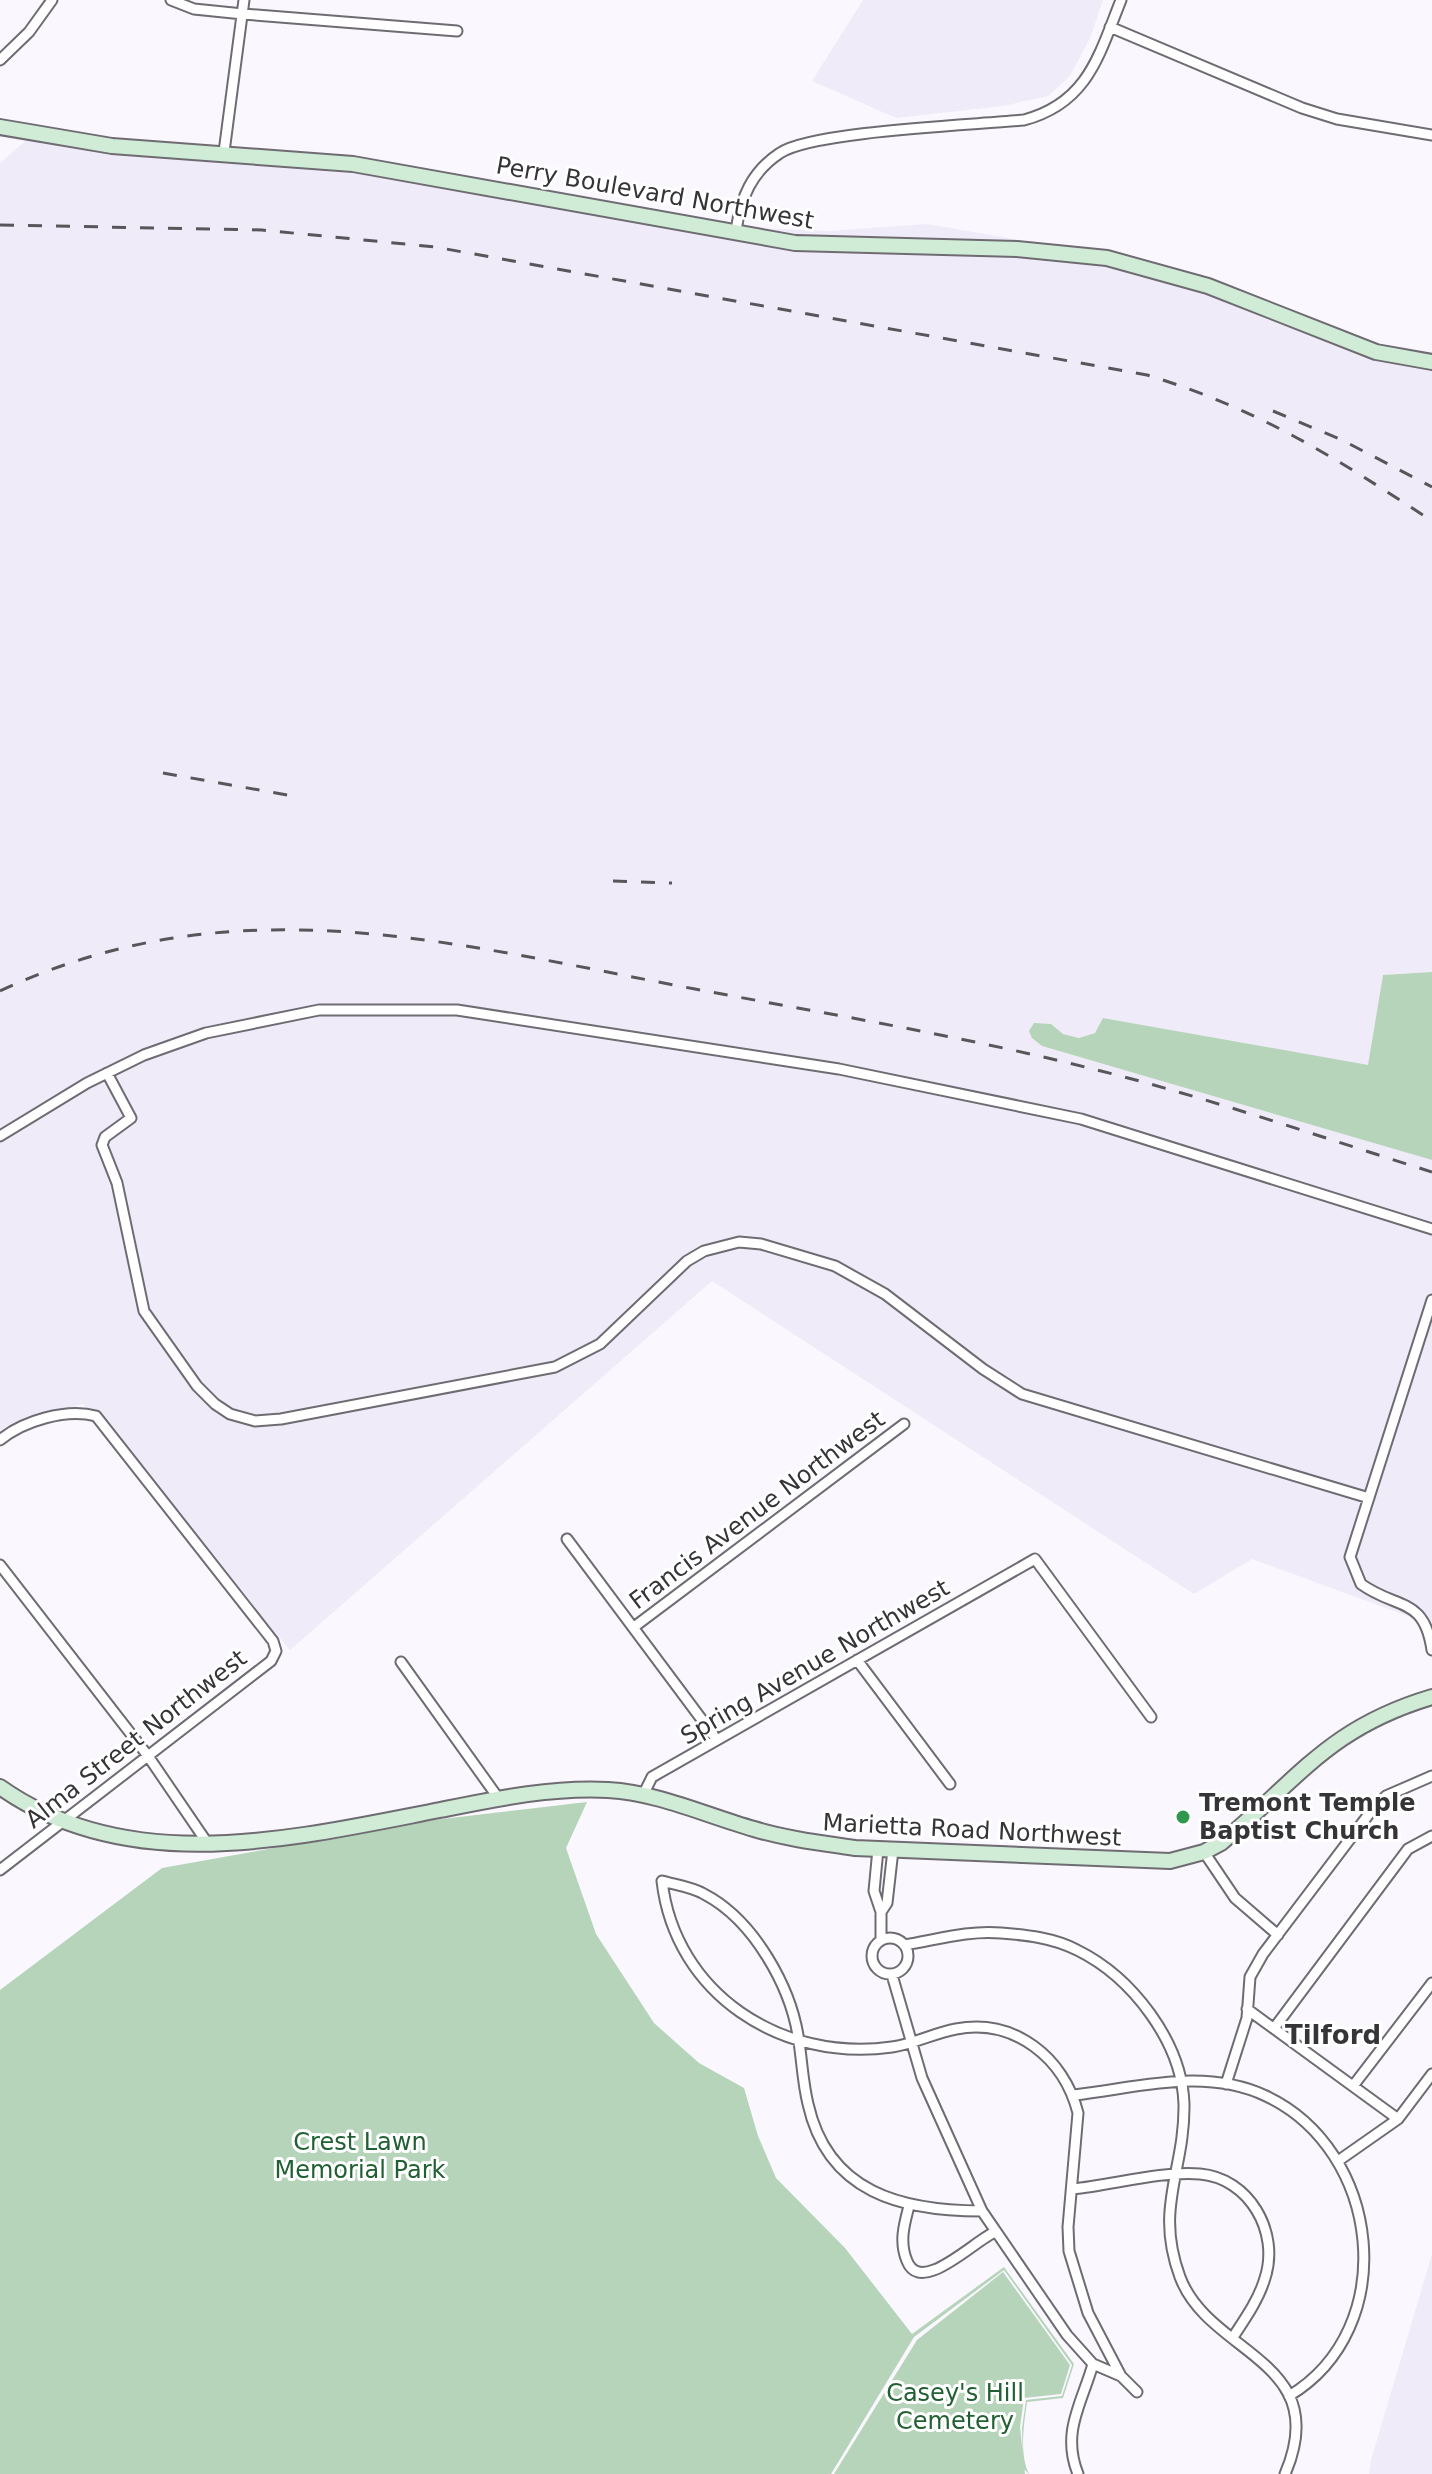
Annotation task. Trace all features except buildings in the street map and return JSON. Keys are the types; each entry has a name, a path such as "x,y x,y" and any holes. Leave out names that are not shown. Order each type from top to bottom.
{"main road":[{"name":"Perry Boulevard Northwest","path":"0,127 112,146 224,152 394,170 795,243 1017,249 1107,258 1208,286 1376,352 1432,362"},
{"name":"Marietta Road Northwest","path":"0,1787 63,1820 133,1841 209,1845 370,1824 499,1799 577,1790 643,1795 805,1841 886,1849 1170,1861 1204,1852 1235,1831 1339,1737 1390,1711 1432,1697"}],"street":[{"path":"0,60 29,32 52,0"},
{"path":"171,0 194,9 457,31"},
{"path":"224,152 244,0"},
{"path":"736,230 740,205 750,182 762,166 782,151 813,141 1024,120 1044,115 1065,103 1082,86 1121,0"},
{"path":"1110,27 1302,108 1337,119 1432,135"},
{"path":"0,1136 107,1073 206,1033 319,1010 380,1007 472,1011 834,1068 1081,1119 1432,1229"},
{"path":"107,1073 131,1118 105,1137 102,1145 117,1183 144,1311 197,1386 230,1414 255,1421 281,1419 555,1367 600,1344 687,1261 704,1251 739,1242 799,1254 862,1279 1022,1394 1369,1498"},
{"path":"1432,1300 1350,1557 1356,1577 1370,1590 1416,1610 1430,1631 1432,1650"},
{"name":"Alma Street Northwest","path":"0,1440 36,1421 88,1414 103,1421 276,1647 271,1661 0,1870"},
{"name":"Francis Avenue Northwest","path":"634,1627 904,1424"},
{"path":"567,1539 717,1740"},
{"name":"Spring Avenue Northwest","path":"643,1795 652,1777 1035,1559 1151,1717"},
{"path":"0,1565 148,1756 209,1845"},
{"path":"857,1660 950,1784"},
{"path":"401,1662 499,1799"},
{"path":"1226,2084 1247,2009 1250,1977 1278,1935 1372,1810 1386,1796 1432,1776"},
{"path":"1275,2027 1408,1849 1432,1836"},
{"path":"886,1849 874,1891 881,1912 881,1940 872,1951 871,1960 879,1972 892,1975"},
{"path":"881,1912 887,1903 886,1849"},
{"path":"1204,1852 1235,1898 1278,1935"},
{"path":"982,2211 942,2211 909,2206 858,2184 835,2162 819,2135 808,2105 799,2042 794,2012 774,1963 732,1916 704,1894 662,1881 673,1928 706,1984 732,2009 777,2034 799,2042 848,2049 910,2043 958,2029 1001,2030 1023,2038 1044,2054 1074,2095 1079,2131 1069,2251 1078,2286 1121,2376 1137,2392"},
{"path":"881,1940 893,1938 904,1945 970,1933 998,1932 1056,1941 1080,1951 1121,1981 1160,2026 1180,2081 1182,2129 1167,2231 1182,2282 1208,2318 1262,2359 1289,2396 1295,2438 1285,2474"},
{"path":"892,1975 907,1962 904,1945"},
{"path":"892,1975 910,2043 932,2103 982,2211 1033,2289 1093,2364 1121,2376"},
{"path":"1353,2086 1432,1983"},
{"path":"1247,2009 1398,2119"},
{"path":"1338,2161 1398,2119 1432,2074"},
{"path":"1074,2095 1180,2081 1226,2084 1266,2096 1286,2109 1320,2138 1338,2161 1356,2198 1361,2220 1365,2266 1357,2309 1342,2345 1330,2361 1289,2396"},
{"path":"1072,2189 1175,2174 1201,2174 1227,2181 1252,2202 1261,2215 1269,2249 1265,2278 1233,2337"},
{"path":"909,2206 902,2238 904,2253 909,2266 919,2273 931,2273 945,2266 995,2232"},
{"path":"1078,2474 1071,2441 1072,2421 1093,2364"}],"shaded area":[{"path":"863,0 1103,0 1091,36 1070,76 1048,96 1003,106 896,118 812,81"},
{"path":"32,135 230,149 719,227 829,231 927,224 1031,242 1143,268 1402,359 1432,355 1432,972 1383,975 1368,1066 1104,1018 1095,1033 1079,1038 1063,1034 1051,1024 1042,1046 1432,1160 1432,1625 1252,1559 1194,1594 712,1281 290,1650 83,1404 0,1430 0,163"},
{"path":"1432,2254 1432,2474 1369,2474 1371,2460"}],"green space":[{"path":"1432,972 1432,1160 1042,1046 1029,1031 1034,1023 1051,1024 1063,1034 1079,1038 1095,1033 1103,1018 1368,1065 1383,975"},
{"name":"Crest Lawn Memorial Park","path":"587,1802 566,1848 596,1934 654,2023 699,2063 744,2088 758,2136 776,2178 845,2248 912,2334 1004,2267 1074,2364 1063,2398 1027,2402 1023,2448 1029,2474 1023,2468 1022,2428 1026,2400 1062,2396 1072,2365 1004,2270 914,2337 831,2474 0,2474 0,1990 162,1868 425,1821"},
{"name":"Casey's Hill Cemetery","path":"1003,2272 1070,2365 1061,2394 1024,2398 1020,2427 1025,2474 834,2474 917,2340"}],"railway":[{"path":"0,225 262,230 435,247 1147,375 1225,403 1296,437 1432,521"},
{"path":"1273,411 1342,440 1432,487"},
{"path":"163,773 293,796"},
{"path":"613,881 672,883"},
{"path":"0,991 87,957 174,938 260,930 345,932 431,941 895,1026 1044,1057 1178,1092 1432,1172"}],"place":[{"name":"Tremont Temple Baptist Church","path":"1183,1817"}],"district":[{"name":"Tilford","path":"1333,2035"}]}
